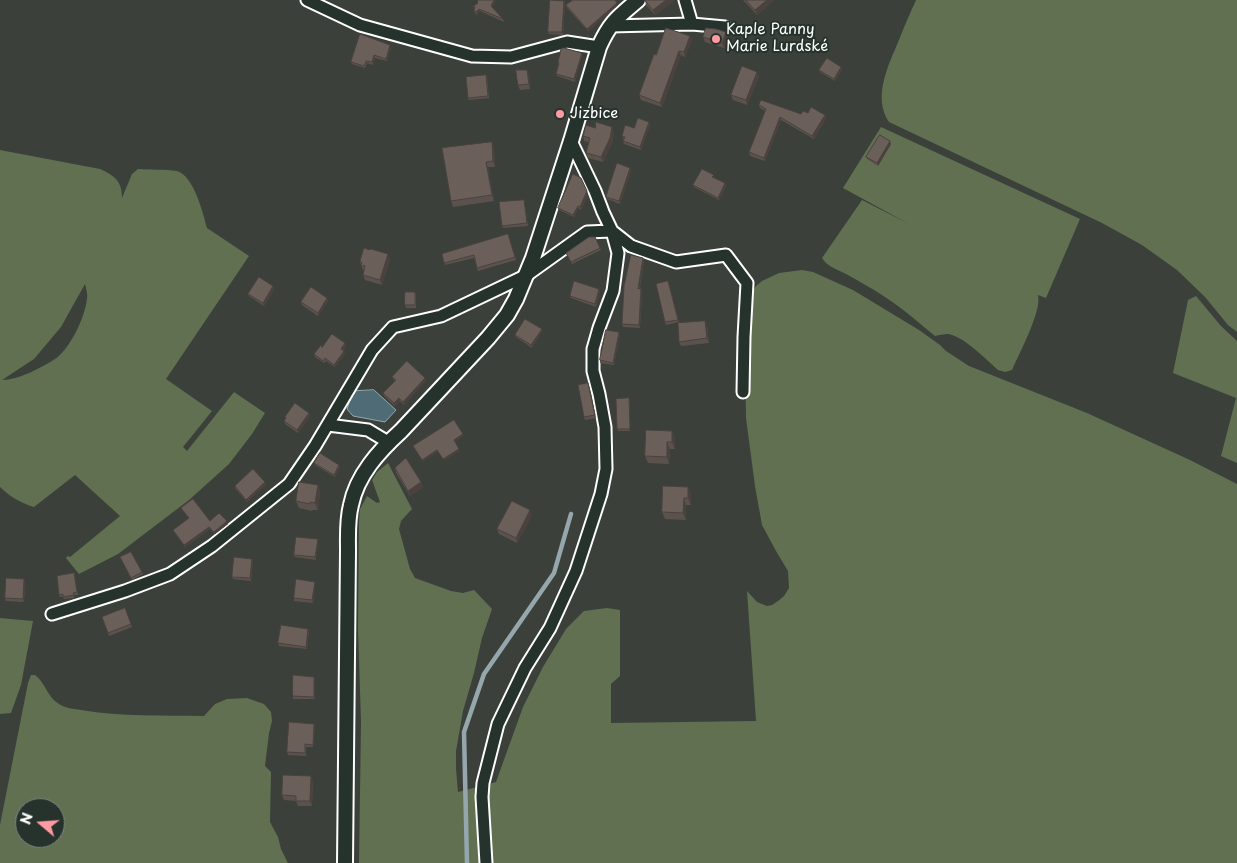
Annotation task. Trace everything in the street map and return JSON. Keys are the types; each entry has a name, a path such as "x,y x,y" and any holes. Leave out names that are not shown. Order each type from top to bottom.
{"street":[{"path":"306,0 360,25 472,56 511,57 567,42 599,47"},
{"path":"685,0 692,24"},
{"path":"345,863 348,518 351,504 359,481 388,442 438,392 500,324 511,308 534,258 599,47 610,26 632,2"},
{"path":"610,26 692,24 725,27"},
{"path":"486,863 482,797 483,783 498,724 525,668 550,628 576,571 601,494 606,469 606,428 593,372 593,349 613,291 618,253 612,231 571,141"},
{"path":"52,614 125,591 170,574 212,546 289,484 315,446 372,350 393,327 441,316 527,275 587,232 612,231 631,246 676,262 726,255 747,283 743,392"},
{"path":"328,425 368,430 388,442"}],"green space":[{"path":"916,0 1237,0 1237,332 1228,325 1205,297 1177,270 1142,245 1102,223 889,122 882,102 884,81 891,59"},
{"path":"881,127 1080,219 1046,298 1038,295 1037,311 1012,370 1005,372 998,370 974,348 953,335 935,336 889,300 830,266 822,258 862,200 909,224 843,188"},
{"path":"0,150 100,169 117,180 121,187 122,198 132,174 138,169 173,170 183,174 197,196 207,228 249,256 166,379 212,411 183,447 187,451 234,392 265,413 229,464 189,500 118,554 79,574 66,558 70,557 120,516 75,475 34,507 16,499 0,487","holes":["85,284 87,297 83,315 76,332 61,354 29,373 2,380 34,359 61,327"]},
{"path":"802,270 813,272 853,290 919,330 969,366 1087,413 1190,460 1237,484 1237,863 359,863 361,722 358,629 359,521 360,509 367,496 377,503 380,502 372,480 377,472 388,463 412,509 401,521 399,529 410,569 415,578 451,591 463,593 474,590 492,609 482,638 463,711 456,751 458,792 496,782 523,707 543,667 566,629 584,611 607,608 620,610 620,676 611,684 611,723 756,721 747,591 757,602 767,606 778,601 789,588 788,571 762,525 755,486 746,418 745,352 749,297 756,286 762,281 779,273"},
{"path":"1196,296 1221,326 1237,341 1237,463 1221,456 1236,398 1173,373 1188,300"},
{"path":"0,618 33,621 21,685 11,713 0,714"},
{"path":"31,675 35,675 38,678 55,701 73,709 111,714 204,716 215,704 227,699 247,698 264,704 271,712 272,721 265,766 271,772 270,822 288,863 0,863 0,825"}],"water":[{"path":"374,390 396,410 385,422 353,416 347,409 351,397 356,391"}],"building":[{"path":"478,0 494,0 491,6 503,19 479,9 476,12 474,11 475,7 473,6 477,4"},
{"path":"550,0 564,1 562,32 548,32"},
{"path":"573,0 615,0 617,3 587,29 566,5"},
{"path":"645,0 666,0 653,10"},
{"path":"746,0 767,0 755,10"},
{"path":"666,28 690,36 684,52 679,51 660,103 639,95"},
{"path":"706,28 726,32 722,43 703,37"},
{"path":"360,34 390,45 386,59 374,55 372,62 366,61 364,66 351,62"},
{"path":"564,48 582,53 574,79 556,74 561,49"},
{"path":"827,58 841,67 834,79 819,70"},
{"path":"742,66 757,72 746,100 731,95"},
{"path":"516,70 527,70 529,84 518,85"},
{"path":"486,75 488,96 468,98 466,77"},
{"path":"761,100 801,114 803,111 808,113 811,107 825,115 812,136 780,117 764,158 749,152 766,109 759,105"},
{"path":"638,118 649,122 640,147 623,141 625,137 622,136 625,125 634,128"},
{"path":"596,122 612,127 610,138 601,157 586,153 590,138 583,136 586,125 595,128"},
{"path":"880,135 890,141 877,163 866,157"},
{"path":"492,142 493,161 486,162 492,195 451,201 442,148"},
{"path":"617,163 630,168 619,201 606,197"},
{"path":"702,169 714,175 712,177 725,183 718,198 693,185"},
{"path":"573,174 581,178 587,191 580,207 578,206 573,215 558,208"},
{"path":"524,200 527,223 502,226 499,202"},
{"path":"508,234 515,257 477,268 474,255 444,263 442,254"},
{"path":"590,237 595,237 600,248 571,262 566,253"},
{"path":"364,248 388,254 380,280 363,275 365,266 361,265 362,262 360,262"},
{"path":"631,255 643,258 638,289 641,288 639,325 622,324 624,286"},
{"path":"259,277 273,286 263,303 248,294"},
{"path":"574,281 599,289 595,304 570,296"},
{"path":"668,281 678,320 665,322 656,284"},
{"path":"311,287 327,298 318,313 301,302"},
{"path":"405,292 415,292 415,305 405,305"},
{"path":"525,319 542,329 531,345 515,335"},
{"path":"705,321 707,338 679,342 678,323"},
{"path":"606,330 619,332 613,363 600,360"},
{"path":"332,334 345,343 341,349 344,351 334,365 325,358 323,361 314,354"},
{"path":"407,361 425,378 403,402 399,398 394,403 383,393 396,380 392,377"},
{"path":"588,383 595,415 584,417 578,385"},
{"path":"629,398 630,429 617,429 616,399"},
{"path":"295,403 309,413 297,430 284,421"},
{"path":"454,420 463,434 454,440 459,449 443,459 437,450 422,460 413,446"},
{"path":"646,430 672,431 672,442 667,442 667,457 645,456"},
{"path":"320,453 339,465 334,475 314,463"},
{"path":"406,458 421,482 408,491 395,468"},
{"path":"253,469 265,482 246,500 235,486"},
{"path":"299,482 318,485 315,503 310,502 310,504 296,501"},
{"path":"663,486 688,487 688,498 684,498 683,513 662,512"},
{"path":"193,499 210,521 219,513 227,521 214,532 209,527 184,545 173,530 189,518 181,508"},
{"path":"512,501 530,510 516,538 497,529"},
{"path":"296,537 318,539 315,557 294,555"},
{"path":"131,552 142,572 131,578 120,557"},
{"path":"234,557 252,559 250,578 232,577"},
{"path":"74,573 77,592 73,593 74,595 63,597 63,594 59,595 57,576"},
{"path":"6,578 24,579 23,599 5,598"},
{"path":"296,579 315,582 312,600 294,598"},
{"path":"125,608 131,624 108,633 102,617"},
{"path":"281,625 308,629 306,647 278,643"},
{"path":"293,675 314,677 314,697 293,696"},
{"path":"289,722 314,724 313,745 305,744 305,753 287,752"},
{"path":"283,775 311,776 310,801 296,801 296,796 282,795"}],"waterway":[{"path":"467,863 464,732 484,674 554,573 571,514"}],"place":[{"name":"Kaple Panny Marie Lurdské","path":"716,39"},
{"name":"Jizbice","path":"560,114"}]}
